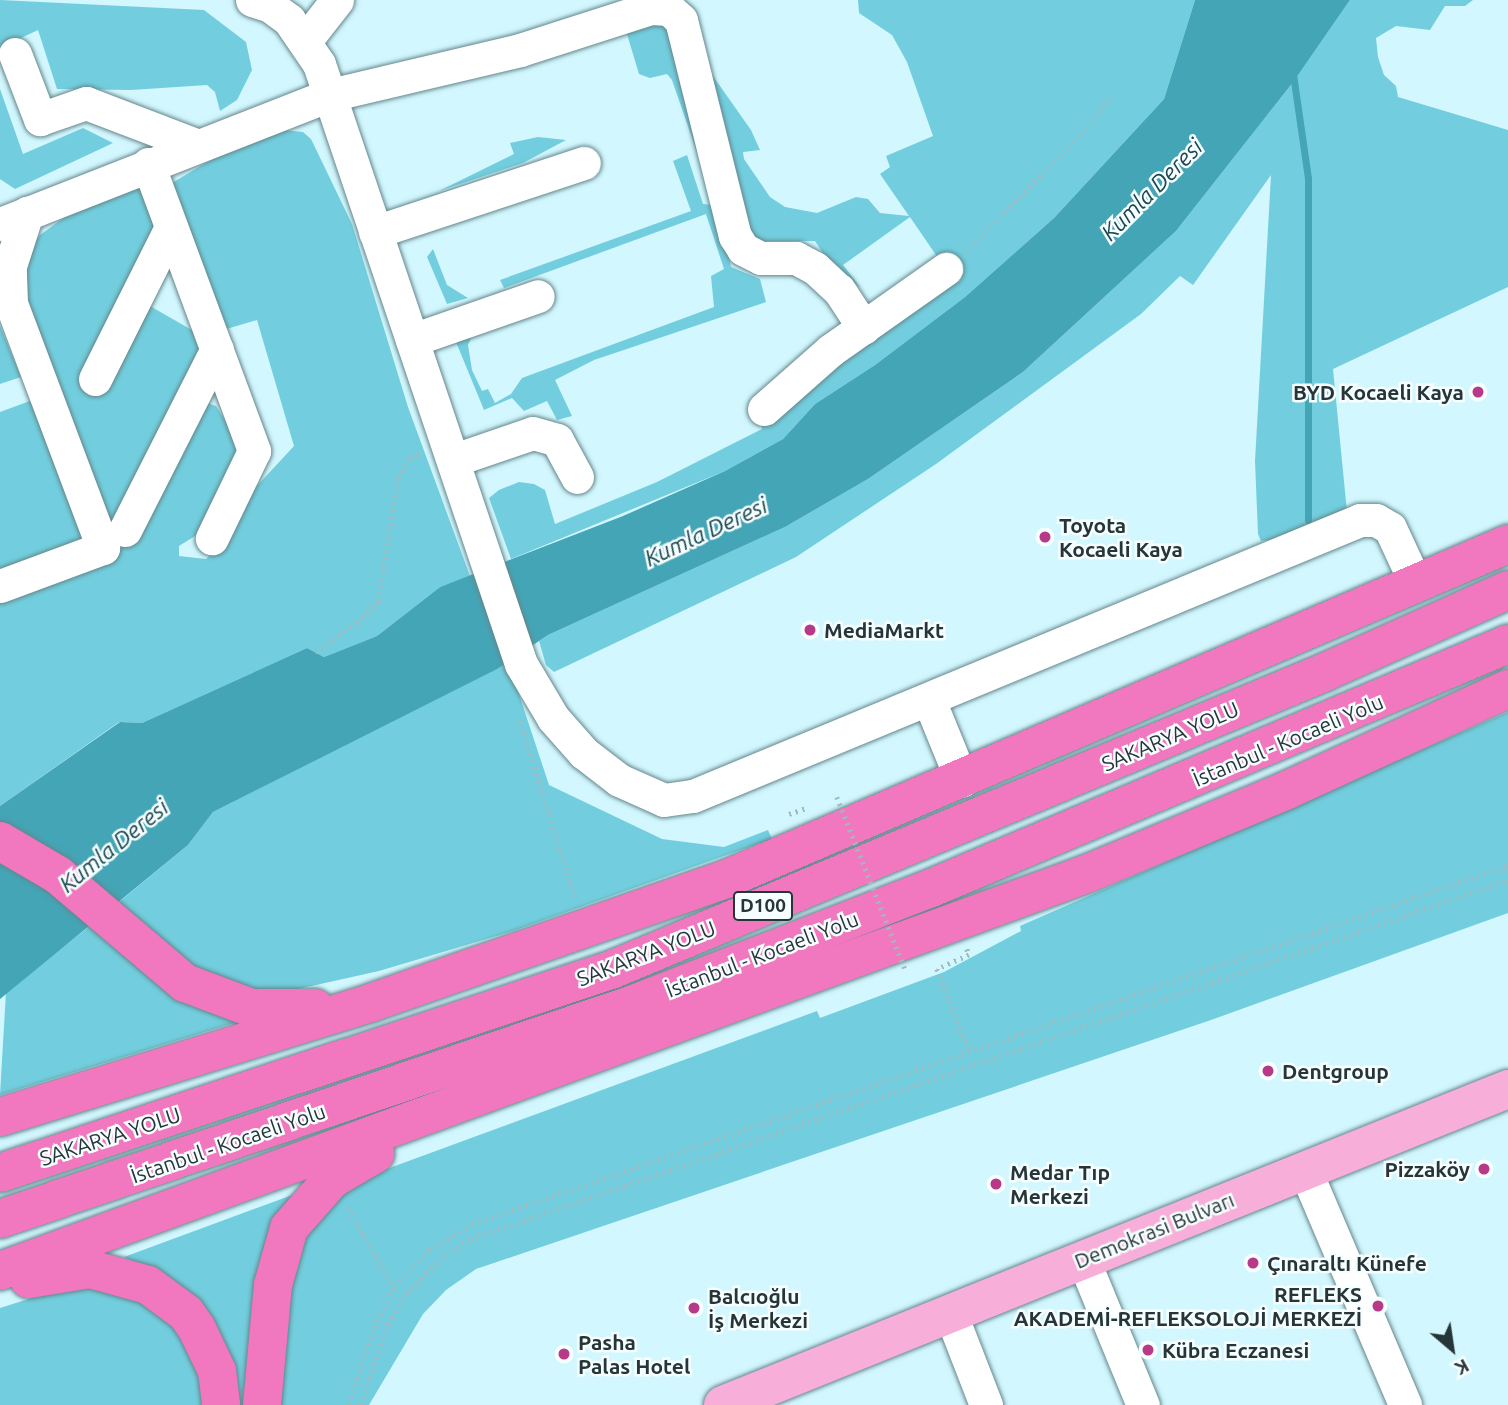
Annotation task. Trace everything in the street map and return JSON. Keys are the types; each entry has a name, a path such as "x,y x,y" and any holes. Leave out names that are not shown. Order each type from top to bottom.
{"highway":[{"path":"0,1117 373,1002 726,879 962,781 1508,544"},
{"name":"SAKARYA YOLU","path":"0,1172 611,970 1325,671 1508,590"},
{"name":"İstanbul - Kocaeli Yolu","path":"0,1219 631,1004 929,889 1380,701 1508,644"},
{"path":"962,781 1325,671"},
{"path":"0,1271 493,1094 1102,868 1508,689"},
{"path":"809,978 1096,846 1380,701"},
{"path":"0,841 58,875 185,983 216,998 252,1008 292,1010 373,1002"},
{"path":"262,1405 276,1266 300,1212 332,1179 359,1162 493,1094"},
{"path":"0,1285 90,1269 148,1284 186,1313 197,1329 217,1371 221,1405"}],"main road":[{"name":"Demokrasi Bulvarı","path":"1309,1181 1508,1089"},
{"name":"Demokrasi Bulvarı","path":"723,1405 953,1323 1309,1181 1508,1111"},
{"name":"Demokrasi Bulvarı","path":"783,1405 953,1323"}],"street":[{"path":"252,0 271,6 289,20 305,41 330,95 521,664 553,718 584,753 619,780 664,800 693,796 1360,520 1376,520 1390,528 1416,584"},
{"path":"303,0 305,41"},
{"path":"305,41 337,0"},
{"path":"0,586 103,548 6,302 13,219 330,95 520,50 651,8 669,9 681,20 735,236 743,249 761,258 796,258 815,268 839,290 864,328"},
{"path":"15,54 40,119 86,103 197,145"},
{"path":"375,232 584,163"},
{"path":"148,164 254,451 212,538"},
{"path":"95,379 171,226"},
{"path":"764,409 864,328 946,269"},
{"path":"412,340 538,296"},
{"path":"125,530 216,349"},
{"path":"451,451 533,433 557,440 577,477"},
{"path":"929,700 962,781"},
{"path":"1309,1181 1405,1405"},
{"path":"1087,1270 1143,1405"},
{"path":"953,1323 986,1405"}],"path":[{"path":"946,269 1081,134 1112,96"},
{"path":"315,652 357,623 378,601 398,478 410,457 451,451"},
{"path":"516,708 579,913"},
{"path":"837,797 906,971"},
{"path":"348,1405 374,1327 394,1287 429,1250 493,1214 1508,865"},
{"path":"360,1405 388,1324 406,1294 444,1255 483,1234 1508,880"},
{"path":"966,947 969,955 937,969 969,1051"},
{"path":"343,1200 394,1287"}],"shaded area":[{"path":"0,0 204,10 246,42 252,70 237,100 220,111 215,92 207,85 131,90 57,89 38,30 0,48"},
{"path":"858,0 1195,0 1164,99 1054,218 965,297 875,365 815,404 783,439 725,471 511,559 489,498 499,490 519,482 534,484 545,490 555,524 657,482 762,429 760,422 951,277 910,217 843,265 861,288 828,261 815,241 757,241 750,236 708,69 751,130 760,150 743,152 744,159 770,197 785,207 817,213 856,197 868,199 880,213 909,216 880,174 890,167 886,156 933,136 907,62 892,35 859,13"},
{"path":"1350,0 1473,0 1465,6 1445,6 1430,30 1396,26 1376,38 1378,57 1384,75 1396,86 1398,97 1508,130 1508,287 1333,369 1347,512 1269,540 1261,541 1258,534 1255,461 1271,175 1193,285 1180,276 1141,314 936,464 796,557 554,672 546,665 539,641 548,635 785,527 868,479 1023,372 1176,231 1294,81"},
{"path":"656,22 668,26 699,158 672,80 667,74 650,78 639,74 626,31"},
{"path":"0,89 23,154 83,128 113,143 15,189 0,179"},
{"path":"282,130 303,132 311,139 352,224 408,407 470,576 440,587 377,636 324,657 307,648 142,723 119,722 0,806 0,601 114,553 20,293 20,259 40,235 65,217 125,188 141,188 160,223 143,302 204,337 114,534 207,403 216,406 243,449 203,531 179,546 179,556 206,559 227,538 256,487 294,446 257,320 223,330 167,186 229,149"},
{"path":"538,137 566,140 523,163 439,191 514,154 510,143"},
{"path":"687,155 703,204 713,205 719,213 731,267 760,279 766,302 594,360 555,380 572,416 557,420 547,401 524,411 512,398 484,410 456,342 473,334 468,345 472,370 482,391 488,389 495,403 511,394 522,378 714,307 711,276 724,269 706,214 504,288 500,280 691,211 673,161"},
{"path":"433,249 447,285 468,298 447,304 427,257"},
{"path":"0,326 21,377 0,384"},
{"path":"38,398 90,540 0,573 0,412"},
{"path":"508,661 549,785 662,839 724,847 768,830 772,839 513,931 379,971 280,993 248,990 197,972 119,902 188,845 213,812"},
{"path":"1508,712 1508,913 1211,1020 476,1269 446,1290 423,1314 369,1405 275,1405 287,1266 327,1204 384,1170 817,1011 820,1018 944,972 1021,931 1020,926"},
{"path":"95,922 247,1019 0,1095 6,992"},
{"path":"295,1194 250,1405 234,1405 165,1276 124,1257"},
{"path":"73,1285 108,1286 164,1314 193,1351 207,1405 0,1405 0,1308"}],"water":[{"name":"Kumla Deresi","path":"1195,0 1350,0 1294,81 1176,231 1023,372 868,479 785,527 548,635 497,669 213,812 188,845 0,999 0,806 120,722 142,723 307,648 324,657 377,636 440,587 623,516 725,471 783,439 815,404 875,365 965,297 1054,218 1164,99"}],"waterway":[{"path":"1293,74 1308,178 1308,520"}],"place":[{"name":"BYD Kocaeli Kaya","path":"1478,392"},
{"name":"Toyota Kocaeli Kaya","path":"1045,537"},
{"name":"MediaMarkt","path":"810,630"},
{"name":"Dentgroup","path":"1268,1071"},
{"name":"Pizzaköy","path":"1484,1169"},
{"name":"Medar Tıp Merkezi","path":"996,1184"},
{"name":"Çınaraltı Künefe","path":"1253,1263"},
{"name":"REFLEKS AKADEMİ-REFLEKSOLOJİ MERKEZİ","path":"1378,1306"},
{"name":"Balcıoğlu İş Merkezi","path":"694,1308"},
{"name":"Kübra Eczanesi","path":"1148,1350"},
{"name":"Pasha Palas Hotel","path":"564,1354"}]}
